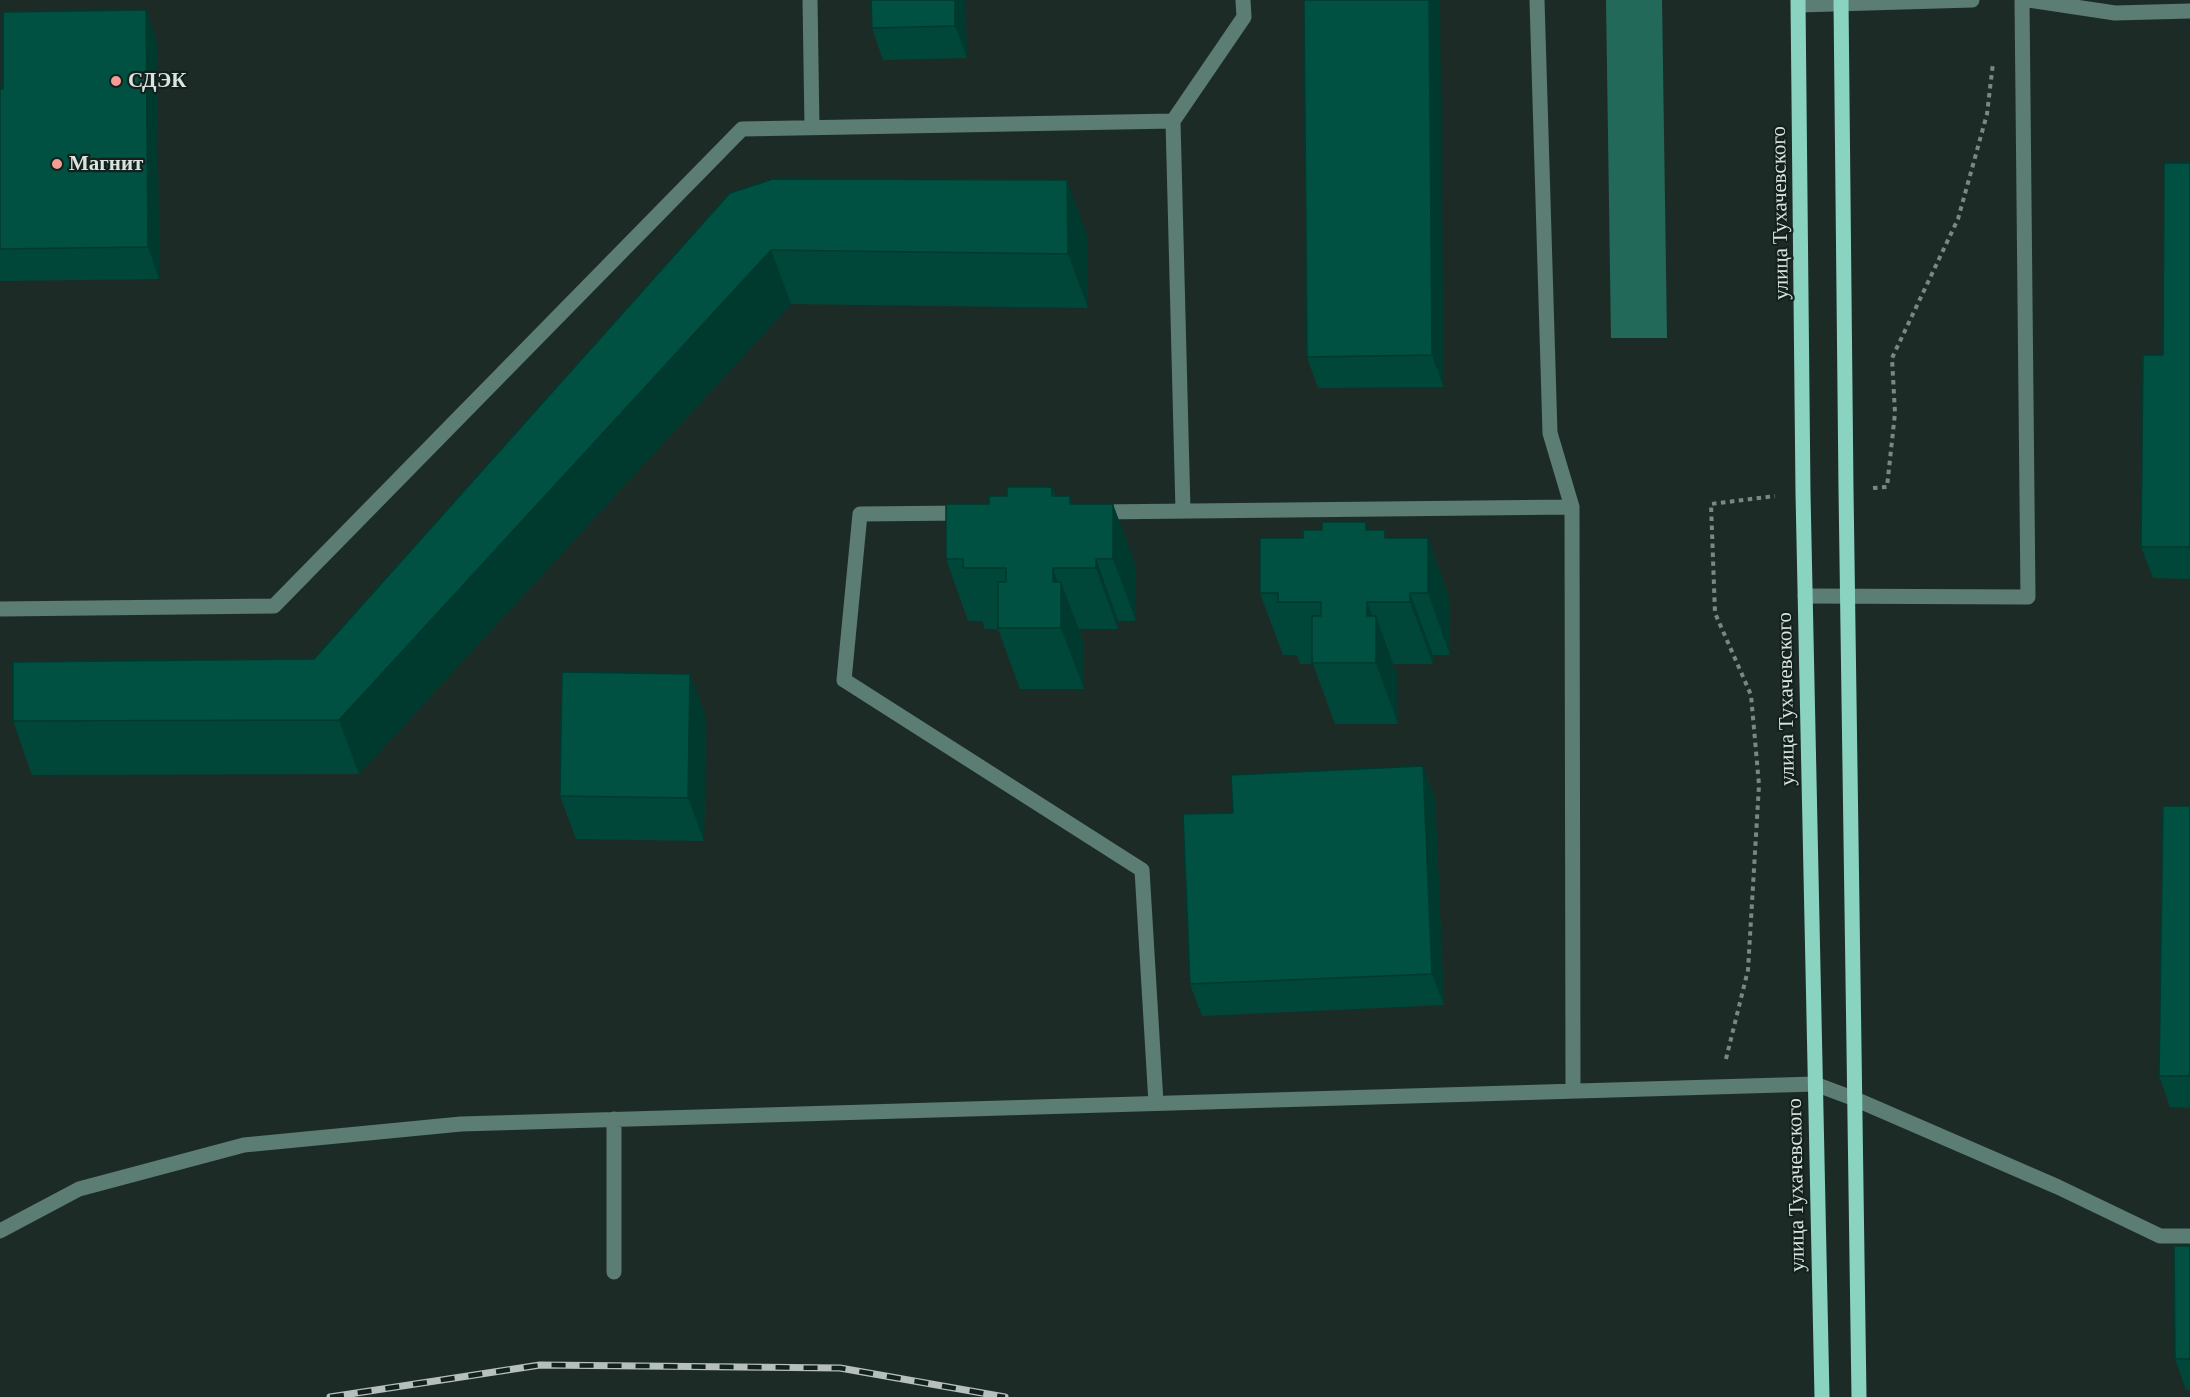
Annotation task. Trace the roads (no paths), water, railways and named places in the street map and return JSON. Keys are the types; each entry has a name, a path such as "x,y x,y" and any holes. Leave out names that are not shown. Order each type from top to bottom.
{"main road":[{"path":"1841,2 1859,1397"},
{"name":"улица Тухачевского","path":"1798,3 1803,493 1822,1397"}],"street":[{"path":"810,0 812,127"},
{"path":"1183,511 1173,121 1244,17 1243,0"},
{"path":"1537,0 1550,433 1572,507 1573,1090"},
{"path":"1798,3 1972,0"},
{"path":"1805,596 2028,597 2022,0"},
{"path":"2029,0 2190,11"},
{"path":"0,609 274,606 742,129 1173,121"},
{"path":"1088,512 1572,507"},
{"path":"980,513 860,514 844,680 1142,870 1156,1103"},
{"path":"0,1231 80,1189 244,1145 461,1124 1815,1084 2058,1187 2160,1236 2190,1236"},
{"path":"614,1119 614,1272"}],"railway":[{"path":"330,1397 540,1365 840,1368 1005,1397"}],"place":[{"name":"СДЭК","path":"116,81"},
{"name":"Магнит","path":"57,164"}]}
